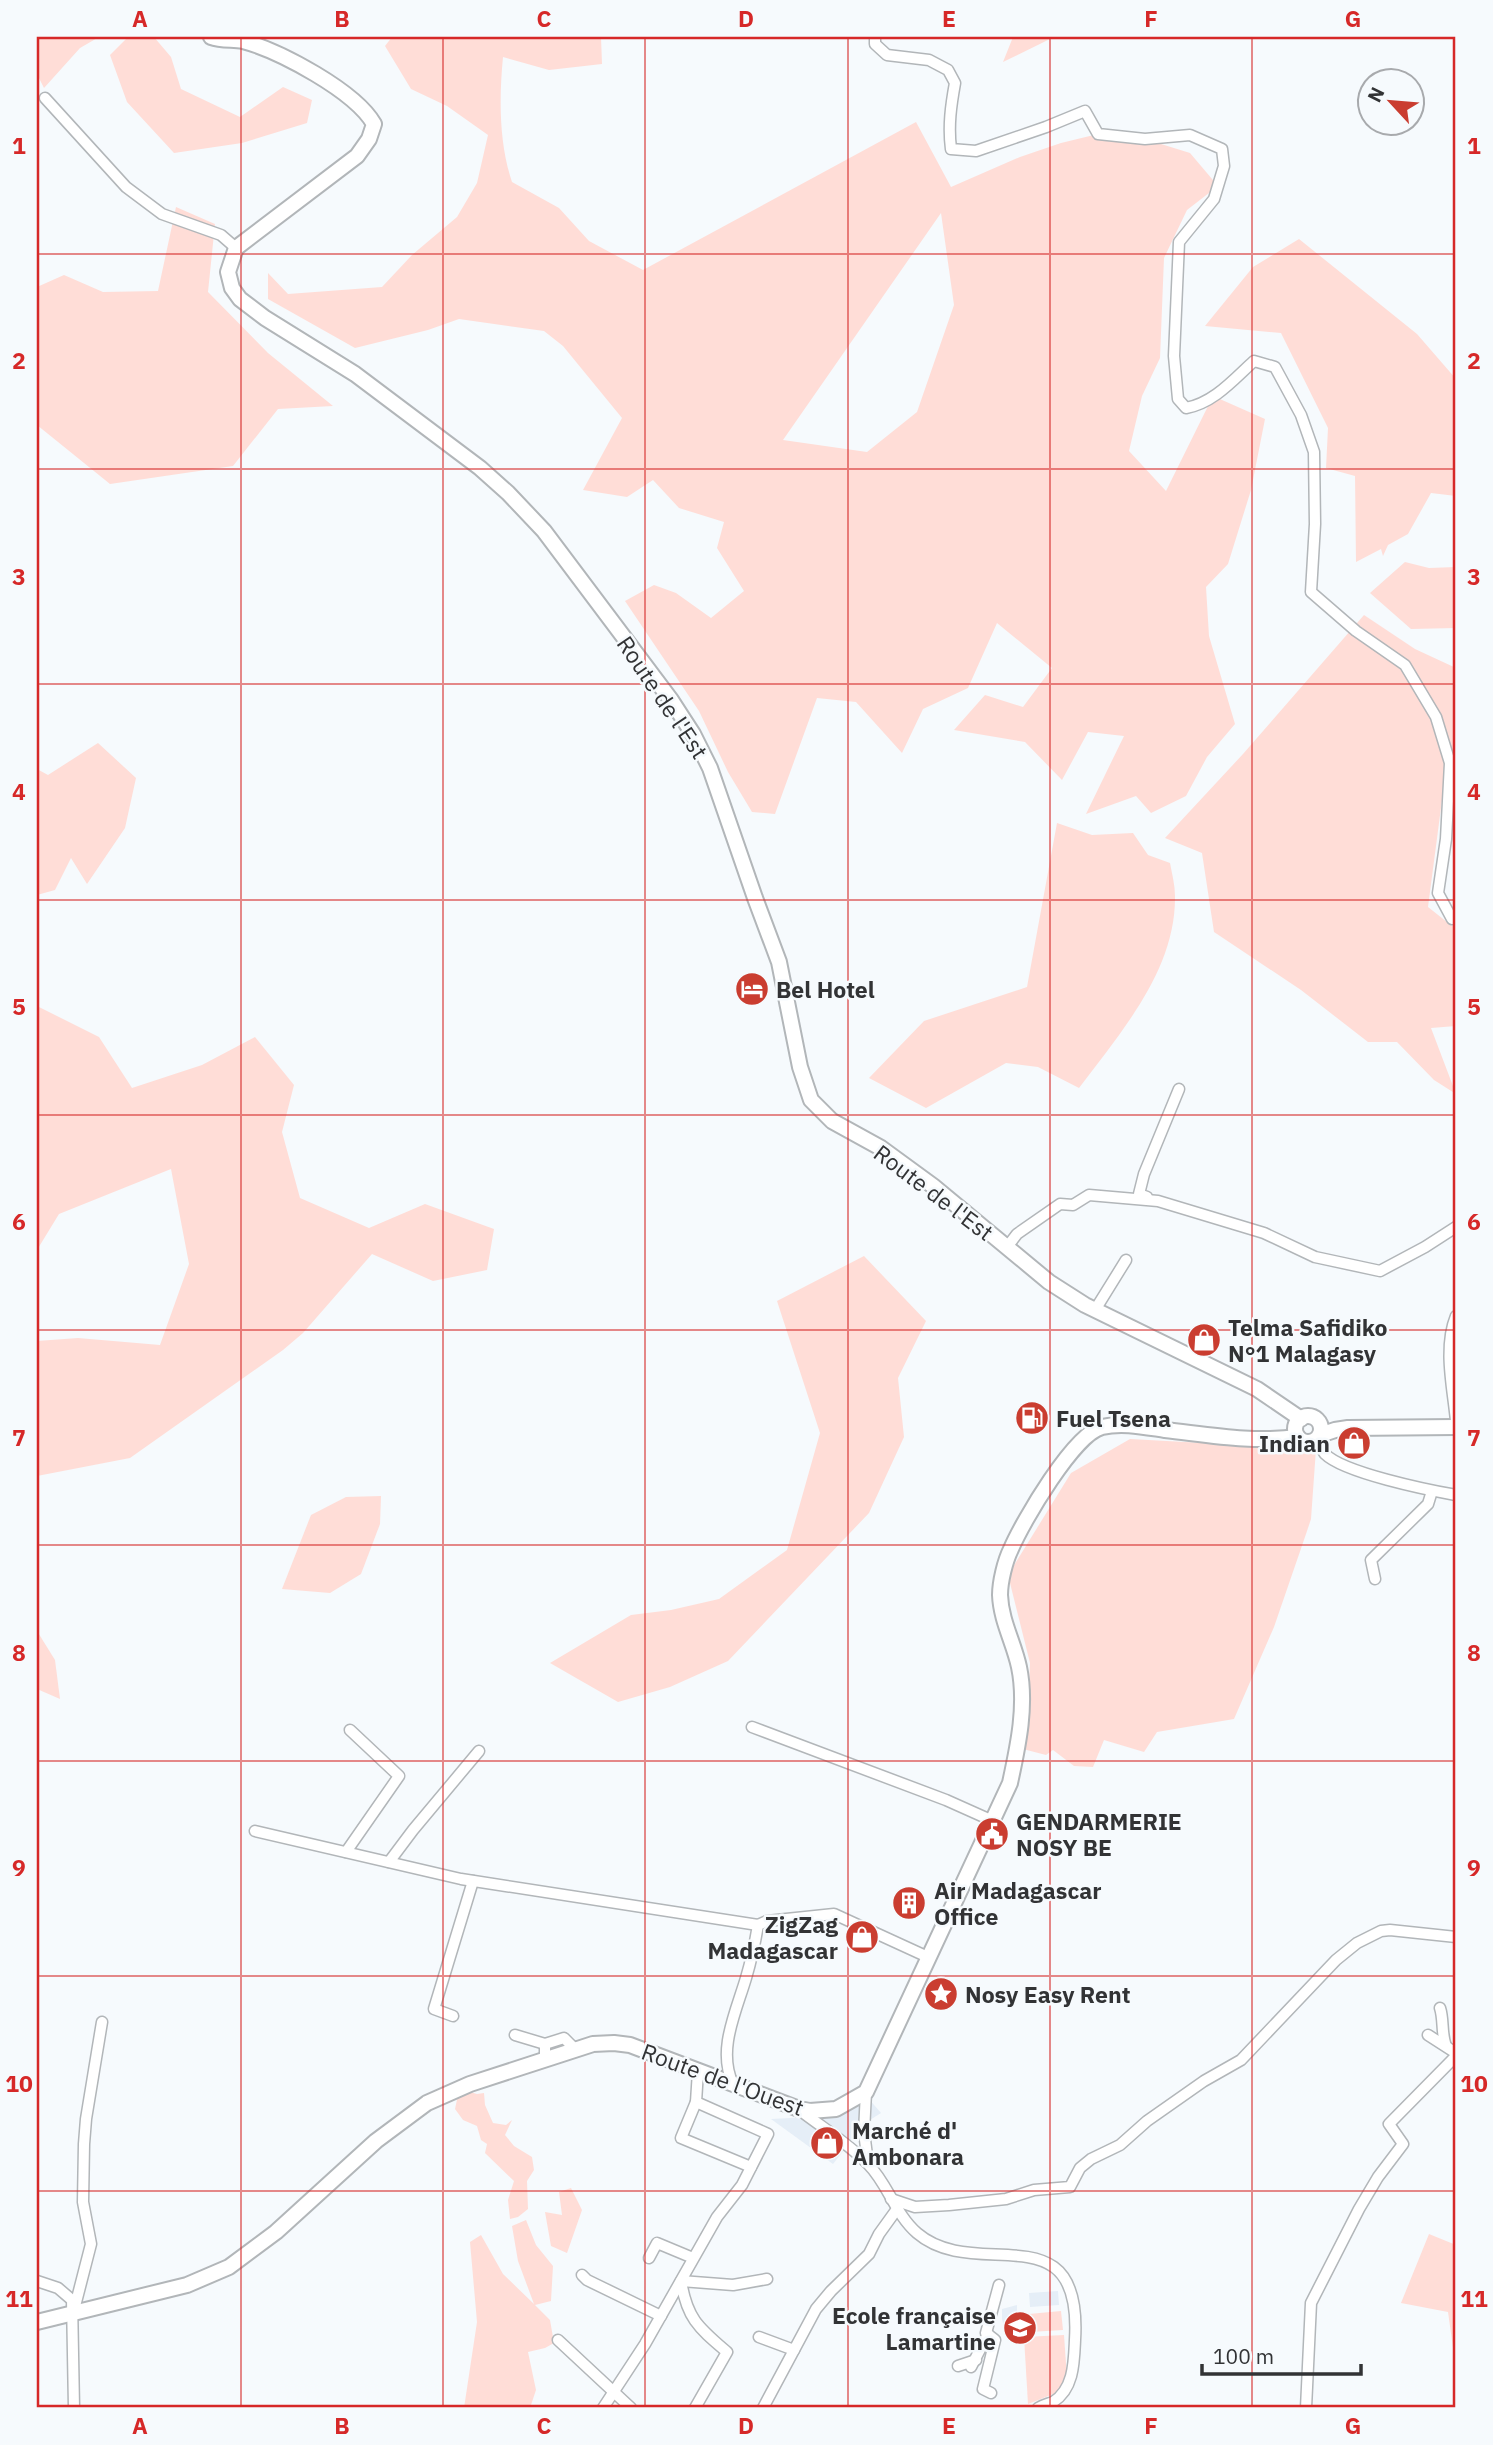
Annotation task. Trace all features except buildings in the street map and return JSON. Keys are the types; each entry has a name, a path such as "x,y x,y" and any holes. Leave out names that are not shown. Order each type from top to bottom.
{"main road":[{"path":"211,37 241,41 304,68 355,101 374,124 369,139 357,156 236,248"},
{"name":"Route de l'Est","path":"236,248 228,272 232,288 240,299 265,318 355,374 450,445 508,493 544,531 671,700 693,734 710,768 779,961 800,1067 811,1100 832,1121 881,1148 914,1171 1049,1282 1095,1310 1256,1389 1298,1427"},
{"path":"866,2092 1010,1783 1017,1750 1023,1691 1019,1664 1003,1617 1000,1594 1004,1571 1010,1550 1069,1453 1081,1440 1100,1427 1125,1425 1265,1441 1277,1439 1311,1416 1335,1430"},
{"path":"1317,1419 1321,1430 1318,1437"},
{"path":"1298,1427 1307,1442 1335,1430 1456,1427"},
{"name":"Route de l'Ouest","path":"37,2322 187,2285 229,2267 276,2232 376,2141 419,2109 470,2084 601,2043 631,2045 799,2109 836,2109 866,2092"}],"street":[{"path":"875,37 875,44 887,55 929,60 948,69 955,83 950,110 951,149 976,151 1085,111 1098,134 1145,139 1190,135 1222,149 1224,166 1214,199 1179,242 1174,356 1178,399 1186,408 1202,405 1254,360 1276,367 1301,415 1314,452 1315,524 1311,592 1356,631 1405,665 1436,717 1450,763 1446,839 1438,893 1452,919 1456,918"},
{"path":"44,98 126,187 162,214 221,235 236,248"},
{"path":"1179,1089 1144,1174 1139,1194 1264,1233 1315,1257 1380,1271 1456,1227"},
{"path":"1007,1247 1017,1234 1060,1204 1073,1205 1089,1195 1158,1201"},
{"path":"1095,1310 1126,1260"},
{"path":"1456,1316 1450,1330 1450,1359 1456,1422"},
{"path":"1318,1437 1325,1454 1350,1467 1432,1491 1456,1495"},
{"path":"1375,1579 1371,1560 1428,1504 1432,1491"},
{"path":"752,1727 946,1800 993,1821"},
{"path":"346,1852 399,1776 350,1730"},
{"path":"389,1862 479,1751"},
{"path":"255,1831 473,1881 758,1925 767,1921 834,1914 930,1958"},
{"path":"453,2016 433,2008 473,1881"},
{"path":"733,2084 726,2055 758,1925"},
{"path":"891,2199 915,2207 949,2205 1006,2199 1034,2190 1070,2187 1080,2168 1091,2159 1120,2146 1147,2121 1204,2081 1241,2060 1336,1960 1357,1943 1381,1931 1390,1930 1456,1937"},
{"path":"1440,2008 1443,2015 1441,2034 1446,2046"},
{"path":"73,2314 91,2244 83,2202 84,2144 102,2022"},
{"path":"515,2035 545,2044 564,2038 576,2050"},
{"path":"1306,2408 1311,2303 1359,2208 1403,2144 1389,2124 1456,2054 1428,2035"},
{"path":"545,2044 545,2060"},
{"path":"698,2071 696,2102 681,2138 751,2167"},
{"path":"866,2092 864,2132 868,2163"},
{"path":"603,2408 630,2369 717,2217 742,2185 768,2134 696,2102"},
{"path":"799,2109 868,2163 897,2209 917,2233 941,2248 1018,2256 1042,2261 1059,2269 1073,2294 1076,2325 1073,2372 1068,2387 1054,2401 1038,2408"},
{"path":"763,2408 816,2309 869,2254 897,2209"},
{"path":"649,2258 657,2242 693,2258"},
{"path":"582,2275 587,2280 661,2316"},
{"path":"681,2281 733,2285 767,2279"},
{"path":"37,2281 58,2288 72,2300 74,2408"},
{"path":"681,2281 686,2308 708,2337 727,2352 704,2397 695,2408"},
{"path":"991,2393 983,2389 995,2340 986,2333 999,2285"},
{"path":"958,2366 974,2364 988,2334"},
{"path":"760,2337 794,2350"},
{"path":"558,2340 631,2408"}],"shaded area":[{"path":"38,37 99,37 80,48 44,88 37,74"},
{"path":"128,37 154,37 171,57 181,89 240,117 283,87 312,100 307,123 242,143 174,153 127,102 110,55"},
{"path":"392,37 601,37 602,64 549,70 503,57 502,136 512,182 559,208 589,241 643,270 916,122 951,187 1020,157 1098,134 1145,139 1190,153 1218,186 1187,210 1164,258 1160,358 1142,396 1129,451 1166,491 1213,396 1265,419 1251,490 1228,564 1206,587 1209,636 1235,724 1207,757 1186,796 1151,813 1136,796 1086,814 1124,736 1088,732 1062,780 1025,742 954,730 985,695 1023,707 1052,668 997,623 968,688 923,709 902,753 856,702 817,698 775,814 752,812 728,772 699,711 625,601 654,585 676,593 711,618 744,591 717,548 724,522 679,508 653,480 627,497 583,490 622,418 563,346 544,331 459,319 428,330 355,348 268,299 268,273 288,294 382,287 412,255 457,217 477,183 488,135 447,106 411,89 385,46","holes":["941,213 954,305 917,412 867,452 783,440"]},
{"path":"1013,37 1054,37 1003,62"},
{"path":"176,207 215,224 208,292 268,353 333,406 278,409 233,466 110,484 37,425 37,287 64,275 103,292 158,291"},
{"path":"1299,239 1417,334 1456,379 1456,496 1431,493 1408,534 1388,545 1383,556 1381,549 1356,562 1355,476 1326,468 1328,428 1281,333 1205,326 1253,267"},
{"path":"1405,562 1429,568 1456,567 1456,628 1411,629 1370,593"},
{"path":"1364,615 1415,649 1456,668 1456,810 1442,800 1428,907 1452,926 1456,925 1456,1026 1431,1028 1456,1094 1434,1080 1397,1042 1368,1042 1301,990 1214,932 1202,853 1165,838 1243,754"},
{"path":"98,743 136,778 125,828 87,884 71,858 55,890 37,895 37,769 48,775"},
{"path":"1057,823 1092,835 1133,833 1148,855 1170,863 1175,896 1173,923 1166,949 1143,999 1112,1045 1079,1088 1038,1067 1006,1063 926,1108 869,1078 924,1021 1027,987"},
{"path":"37,1006 99,1037 132,1088 202,1065 255,1037 294,1085 282,1132 300,1198 369,1228 425,1204 494,1229 487,1270 433,1281 372,1254 303,1333 283,1350 130,1458 37,1476 37,1341 78,1338 160,1345 189,1264 171,1169 59,1214 37,1250"},
{"path":"864,1256 926,1321 898,1378 904,1437 869,1513 728,1661 670,1687 618,1702 550,1663 631,1615 671,1610 719,1599 787,1550 820,1433 777,1301"},
{"path":"1130,1439 1316,1449 1311,1519 1274,1627 1234,1719 1157,1732 1144,1752 1104,1740 1093,1767 1074,1766 1053,1750 1046,1755 1019,1748 1028,1714 1030,1663 1008,1575 1071,1473"},
{"path":"381,1496 380,1524 361,1574 330,1593 282,1589 311,1515 346,1497"},
{"path":"37,1631 55,1660 60,1699 37,1689"},
{"path":"463,2090 484,2093 485,2105 493,2123 506,2125 512,2120 505,2135 514,2146 532,2157 534,2170 527,2181 528,2209 518,2217 510,2219 508,2200 514,2181 485,2153 487,2144 481,2140 477,2126 463,2120 455,2109 458,2095"},
{"name":"Marché d' Ambonara","path":"868,2098 881,2113 865,2123 833,2164 771,2119 809,2117"},
{"path":"571,2188 582,2210 567,2253 551,2246 545,2212 562,2215 559,2192"},
{"path":"526,2220 536,2245 553,2266 551,2301 535,2305 550,2320 554,2343 528,2352 536,2390 530,2408 464,2408 477,2322 470,2242 481,2235 503,2274 534,2304 518,2261 512,2226"},
{"path":"1429,2234 1456,2245 1456,2369 1448,2312 1401,2303"},
{"path":"1058,2291 1059,2305 1030,2307 1029,2293"},
{"path":"1017,2305 1017,2330 1005,2331 1002,2309"},
{"path":"1061,2311 1063,2330 1030,2332 1029,2314"},
{"path":"1064,2335 1067,2378 1056,2393 1028,2404 1024,2337"}],"place":[{"name":"Bel Hotel","path":"752,989"},
{"name":"Telma Safidiko N°1 Malagasy","path":"1204,1340"},
{"name":"Fuel Tsena","path":"1032,1418"},
{"name":"Indian","path":"1354,1443"},
{"name":"GENDARMERIE NOSY BE","path":"992,1834"},
{"name":"Air Madagascar Office","path":"909,1903"},
{"name":"ZigZag Madagascar","path":"862,1937"},
{"name":"Nosy Easy Rent","path":"941,1994"},
{"name":"Marché d' Ambonara","path":"827,2143"},
{"name":"Ecole française Lamartine","path":"1020,2328"}]}
